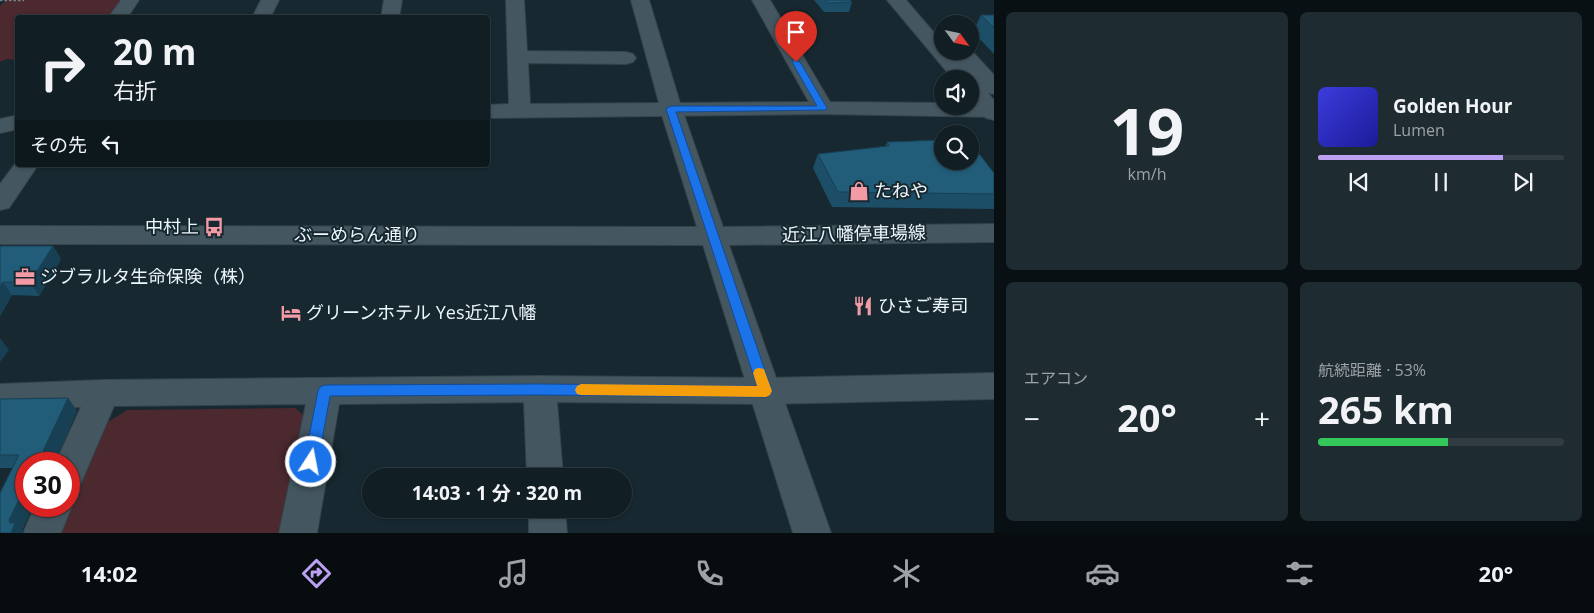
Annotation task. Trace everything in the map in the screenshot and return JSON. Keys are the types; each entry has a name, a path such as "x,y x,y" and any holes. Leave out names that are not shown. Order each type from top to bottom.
{"street":[{"path":"119,15 130,0"},
{"path":"262,15 270,0"},
{"path":"390,15 393,0"},
{"path":"515,0 520,111"},
{"path":"640,0 671,109 812,533"},
{"path":"761,0 823,108"},
{"path":"896,0 956,70"},
{"path":"915,0 934,21"},
{"path":"517,57 626,58"},
{"path":"969,60 994,88"},
{"path":"979,96 993,111"},
{"path":"490,111 823,108 993,111"},
{"path":"0,126 15,123"},
{"path":"0,202 25,167"},
{"name":"近江八幡停車場線","path":"713,236 994,233"},
{"name":"ぶーめらん通り","path":"0,235 713,236"},
{"path":"0,397 540,389 766,391 994,386"},
{"path":"540,389 545,468"},
{"path":"298,533 325,391"},
{"path":"78,452 103,394"},
{"path":"42,533 49,517"},
{"path":"547,518 548,533"}],"path":[{"path":"0,0 24,0"}],"shaded area":[{"path":"6,0 124,0 113,15 15,15 15,60 7,59 0,62 0,6"},
{"path":"295,408 309,420 283,533 60,533 67,517 80,517 80,487 108,422 127,410"}],"building":[{"path":"825,0 850,0 852,2 828,3"},
{"path":"981,15 994,15 994,28"},
{"path":"934,140 934,170 979,170 979,154 994,173 994,194 838,192 818,154 889,146 887,142"},
{"path":"0,246 53,246 30,282 3,282 0,287"},
{"path":"68,398 44,452 15,452 15,455 0,455 0,399"},
{"path":"15,463 15,508 9,520 10,523 15,523 11,533 0,533 0,493"}],"slow traffic":[{"path":"581,390 766,391 759,373"}],"place":[{"name":"たねや","path":"859,191"},
{"name":"中村上","path":"214,227"},
{"name":"ジブラルタ生命保険（株）","path":"25,277"},
{"name":"ひさご寿司","path":"863,306"},
{"name":"グリーンホテル Yes近江八幡","path":"291,313"}],"route":[{"path":"311,462 325,391 540,389 766,391 671,109 823,108 796,62"}]}
